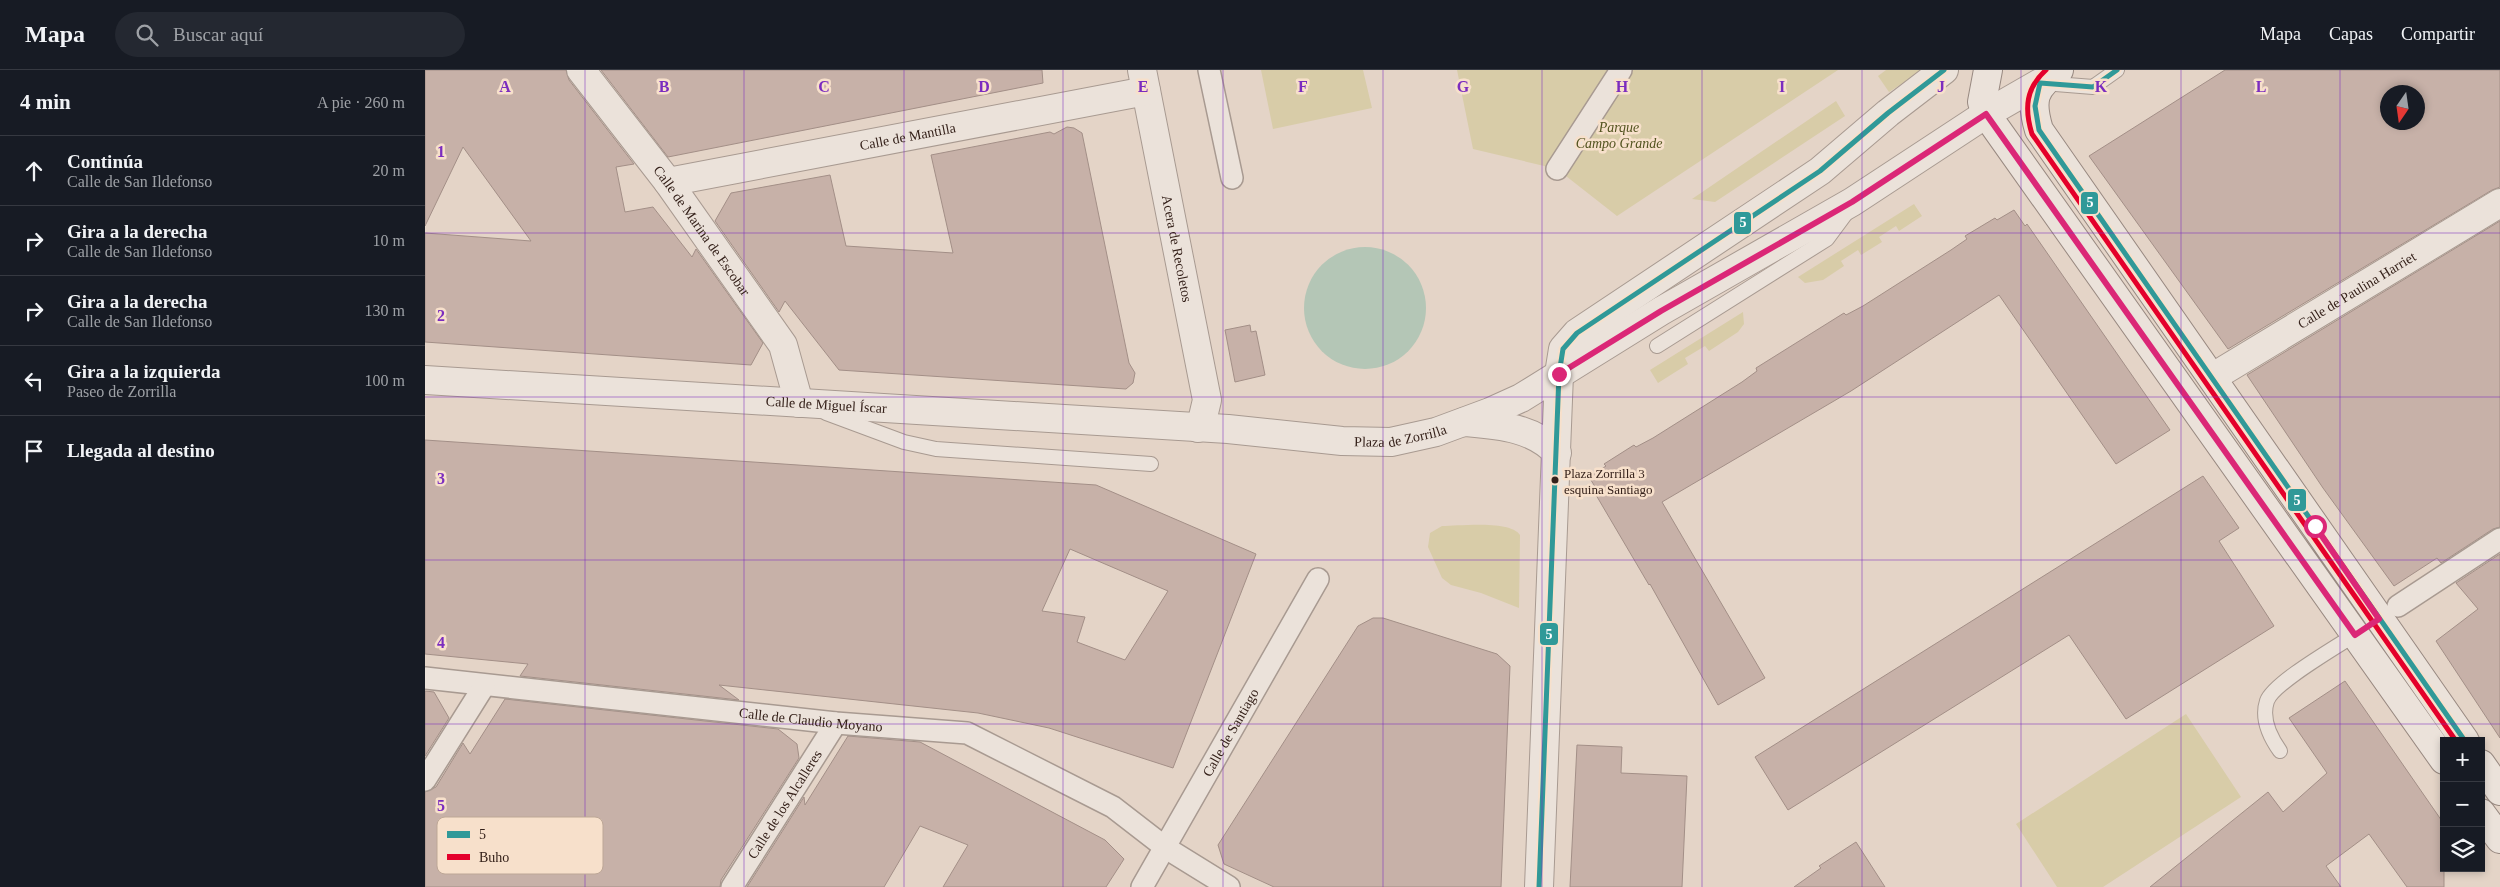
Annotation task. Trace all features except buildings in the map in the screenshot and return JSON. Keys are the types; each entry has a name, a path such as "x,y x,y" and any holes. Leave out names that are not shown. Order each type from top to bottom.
{"street":[{"name":"Calle de Marina de Escobar","path":"581,70 668,182 783,346 799,403"},
{"path":"1209,70 1232,178"},
{"path":"1557,169 1621,70"},
{"path":"1539,887 1559,374 1563,349 1577,333 1820,172 1888,113 1945,70"},
{"path":"1988,70 1982,102 1986,114 2440,754"},
{"path":"2049,76 2034,103 2034,113 2039,130 2213,377 2388,613 2463,737"},
{"name":"Plaza de Zorrilla","path":"1228,429 1343,441 1391,442 1436,432 1521,398 1661,311 1852,202 1986,114 2049,76"},
{"name":"Calle de Mantilla","path":"668,182 1144,80"},
{"name":"Acera de Recoletos","path":"1144,80 1207,400 1198,428"},
{"name":"Calle de Paulina Harriet","path":"2213,377 2500,203"},
{"name":"Calle de Miguel Íscar","path":"425,380 1228,429"},
{"path":"1465,422 1494,424 1535,435 1547,442 1557,453"},
{"path":"2388,613 2500,539"},
{"name":"Calle de Santiago","path":"1142,887 1318,579"},
{"name":"Calle de Claudio Moyano","path":"425,678 484,686 835,723 967,734 1113,807 1166,848 1229,887"},
{"path":"425,780 484,686"},
{"name":"Calle de los Alcalleres","path":"732,887 835,723"},
{"path":"2485,770 2500,791"},
{"path":"2485,818 2500,839"}],"lane":[{"path":"2049,76 2093,87 2117,70"},
{"path":"1657,346 1827,238 1841,222 1852,202"},
{"path":"799,403 904,442 937,449 1151,464"},
{"path":"2280,751 2273,741 2266,724 2265,709 2268,698 2295,675 2388,613"}],"green space":[{"path":"1261,70 1363,70 1372,108 1273,129"},
{"name":"Parque Campo Grande","path":"1457,70 1838,70 1617,216 1557,169 1473,149"},
{"path":"1886,70 1923,70 1889,92 1878,76"},
{"path":"1836,101 1845,116 1715,202 1692,199"},
{"path":"1914,204 1922,216 1899,231 1896,226 1879,237 1882,242 1861,255 1858,250 1841,261 1844,266 1823,280 1805,283 1798,277"},
{"path":"1743,312 1744,324 1738,332 1709,351 1705,346 1685,358 1688,364 1658,383 1650,370"},
{"path":"1442,526 1506,527 1515,530 1520,535 1519,608 1481,593 1451,585 1442,578 1428,547 1430,533"},
{"path":"2186,714 2241,797 2103,887 2057,887 2016,824"}],"shaded area":[{"path":"1365,247 1388,251 1408,265 1422,285 1426,308 1422,331 1408,351 1388,365 1365,369 1342,365 1322,351 1308,331 1304,308 1308,285 1322,265 1342,251"}],"transit line":[{"name":"5","path":"1539,887 1559,374 1563,349 1577,333 1820,171 1888,113 1944,70"},
{"name":"Buho","path":"2046,70 2034,84 2029,99 2028,116 2032,134 2453,737"},
{"name":"5","path":"2117,70 2093,87 2040,83 2035,106 2039,130 2462,737"}],"place":[{"name":"Plaza Zorrilla 3 esquina Santiago","path":"1555,480"}],"route":[{"path":"1559,374 1661,311 1890,179 1986,114 2355,635 2379,619 2315,526"}]}
